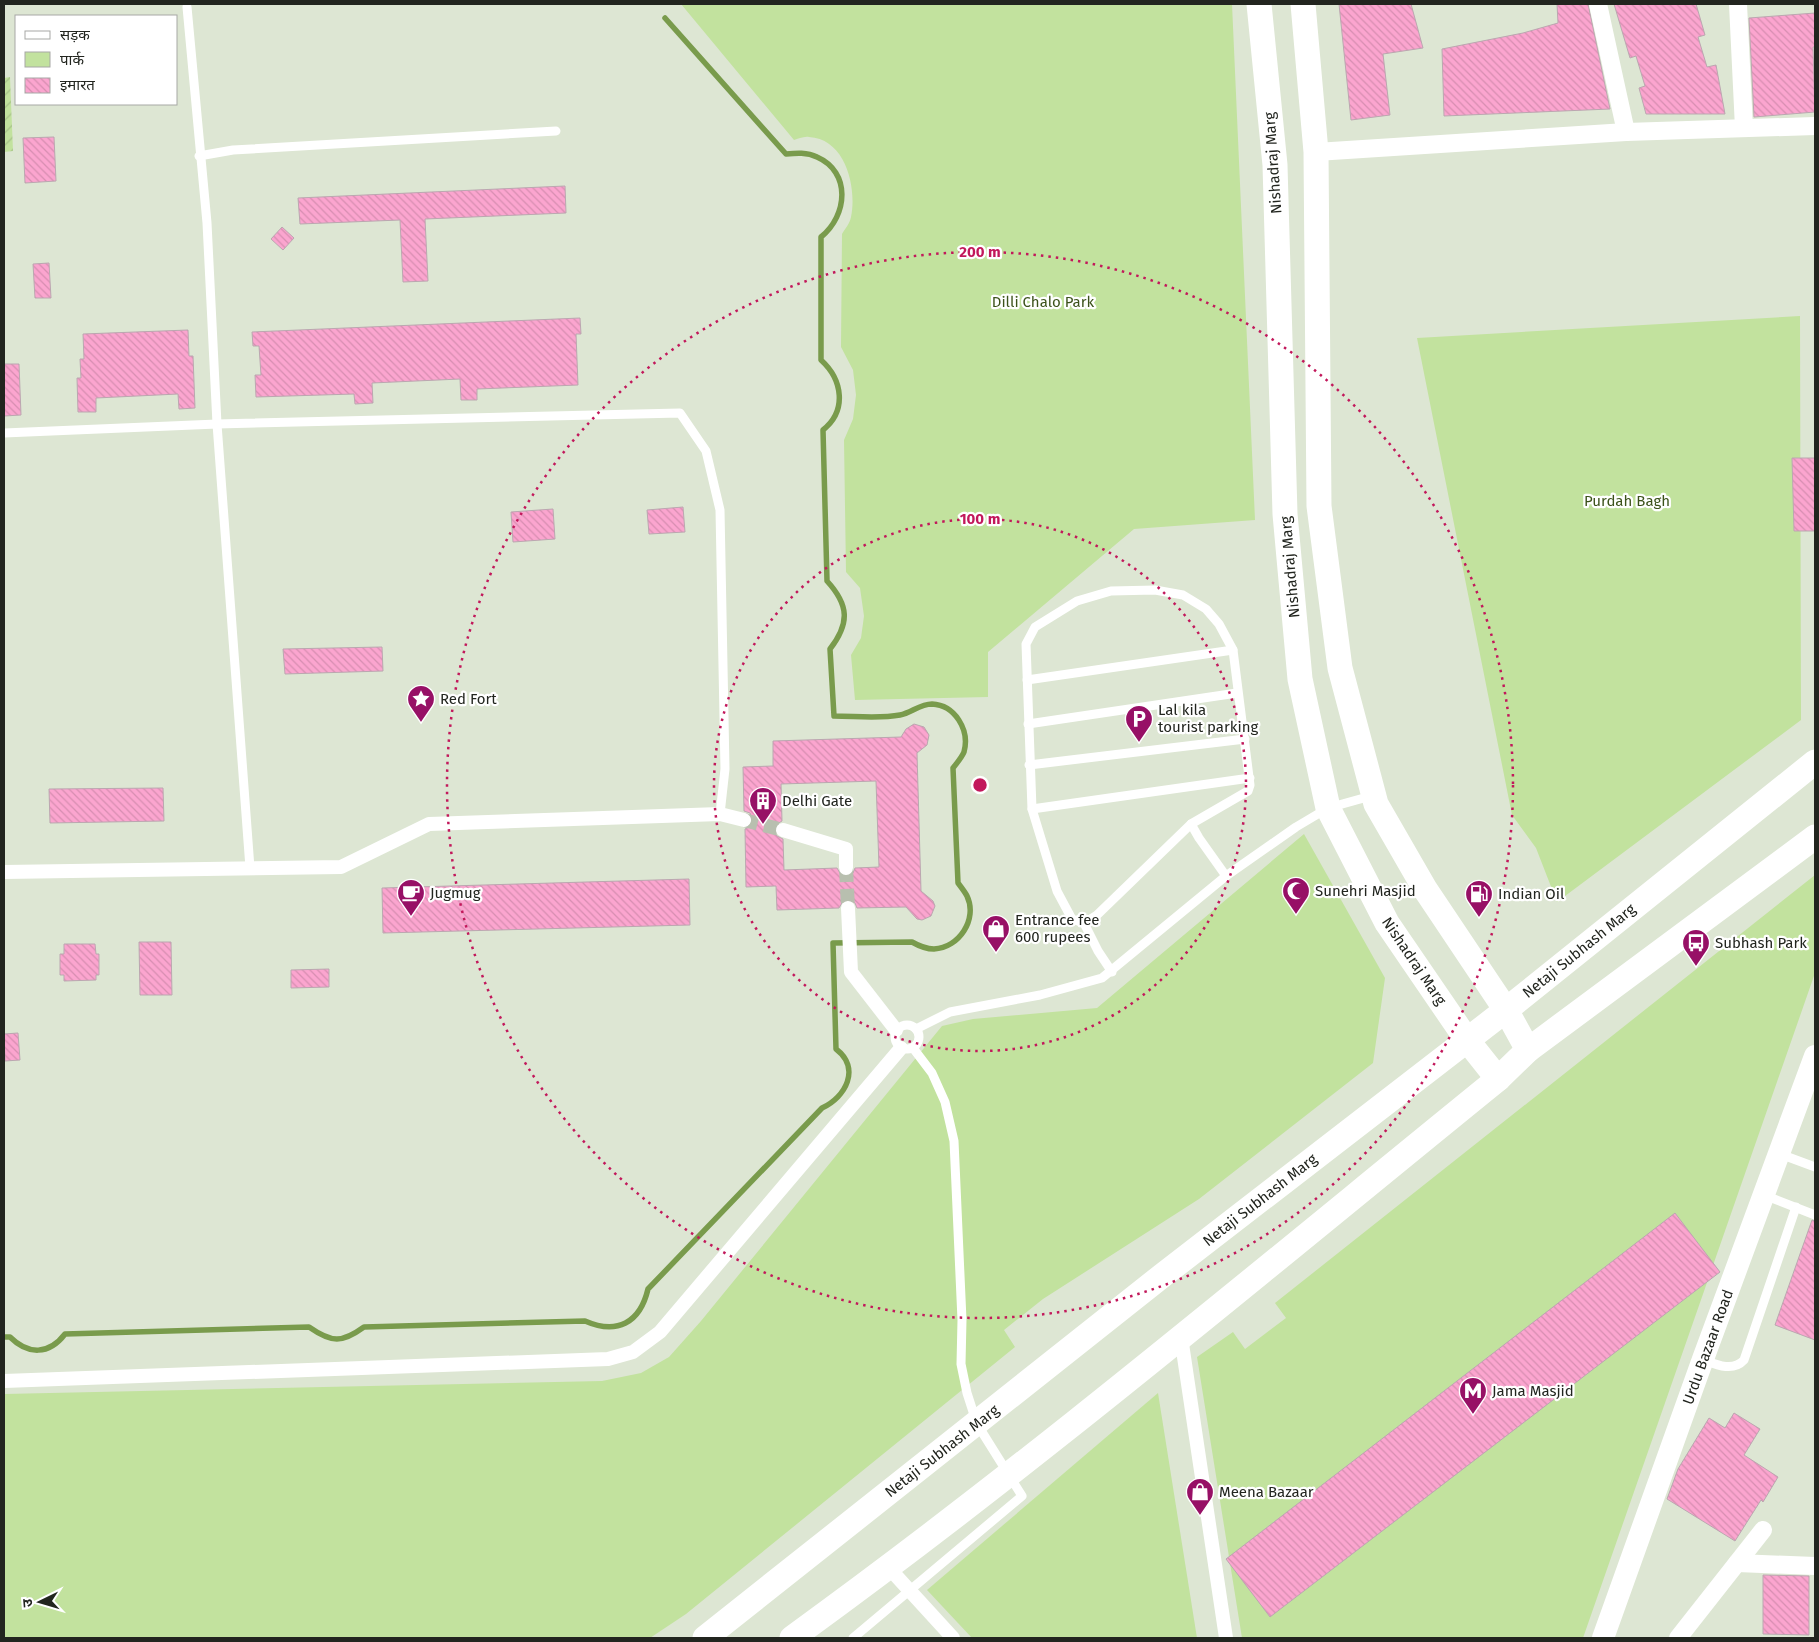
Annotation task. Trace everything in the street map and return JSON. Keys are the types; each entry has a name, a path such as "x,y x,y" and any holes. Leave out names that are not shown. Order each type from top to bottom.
{"main road":[{"name":"Nishadraj Marg","path":"1259,4 1275,165 1285,514 1300,679 1328,808 1387,923 1467,1040 1498,1079"},
{"path":"1303,4 1316,152 1319,506 1340,668 1376,804 1425,889 1506,1010 1528,1050"},
{"name":"Netaji Subhash Marg","path":"705,1638 1163,1275 1506,1010 1815,762"},
{"path":"792,1638 889,1568 1181,1337 1498,1079 1528,1050 1815,837"}],"street":[{"path":"1598,4 1626,132"},
{"path":"1738,4 1744,128"},
{"path":"1316,152 1626,132 1815,126"},
{"path":"4,872 341,867 429,824 720,814 744,820"},
{"path":"783,830 846,849 846,868"},
{"path":"848,908 851,972 896,1030"},
{"path":"4,1380 608,1358 633,1352 660,1332 907,1048"},
{"name":"Urdu Bazaar Road","path":"1602,1638 1815,1056"},
{"path":"1181,1337 1226,1638"},
{"path":"1678,1638 1763,1530"},
{"path":"1737,1563 1815,1566"},
{"path":"889,1568 954,1638"}],"lane":[{"path":"186,7 207,223 217,424 250,868"},
{"path":"199,156 233,150 556,131"},
{"path":"4,433 217,424 680,413 706,451 720,510 725,769 720,814"},
{"path":"1156,590 1183,595 1210,614 1219,624 1233,650 1237,693 1250,778 1248,791 1191,824 1097,915 1084,923 1072,920 1057,891 1032,809 1027,680 1026,644 1035,626 1077,601 1110,591 1156,590"},
{"path":"1027,680 1233,650"},
{"path":"1028,724 1237,693"},
{"path":"1029,765 1245,739"},
{"path":"1032,809 1250,778"},
{"path":"916,1029 950,1012 1073,987 1102,978 1112,972 1226,876 1296,828 1328,808 1374,795"},
{"path":"1191,824 1226,876"},
{"path":"1084,923 1098,951 1112,972"},
{"path":"853,1638 1022,1496 977,1424 967,1393 962,1364 962,1320 954,1141 945,1102 932,1073 907,1048 894,1039 896,1030 908,1025 916,1029"},
{"path":"907,1048 918,1041 916,1029"},
{"path":"1780,1154 1815,1167"},
{"path":"1764,1195 1815,1215"},
{"path":"1703,1359 1721,1366 1732,1367 1744,1360 1796,1208"}],"green space":[{"name":"Dilli Chalo Park","path":"681,4 1232,4 1255,520 1134,529 988,652 988,697 855,700 851,655 861,638 864,616 860,588 846,572 844,440 853,419 856,395 853,370 841,347 842,234 849,224 851,217 852,193 850,179 840,156 832,146 822,140 809,137 794,140"},
{"path":"10,77 13,151 4,152 4,78"},
{"name":"Purdah Bagh","path":"1800,316 1801,720 1557,902 1536,848 1512,815 1417,338"},
{"path":"1304,834 1385,978 1373,1063 1199,1199 1043,1299 1004,1330 1015,1347 686,1614 650,1638 4,1638 4,1394 602,1381 641,1373 669,1357 701,1321 942,1026 973,1019 1097,1008"},
{"path":"1815,875 1815,973 1583,1638 1242,1638 1197,1357 1233,1332 1245,1349 1286,1318 1275,1303"},
{"path":"1158,1393 1197,1638 972,1638 927,1590"}],"building":[{"path":"1339,4 1411,4 1423,48 1383,54 1390,115 1351,120"},
{"path":"1557,4 1588,4 1610,109 1444,116 1442,49 1523,33 1558,23"},
{"path":"1614,4 1696,4 1705,35 1698,37 1707,67 1716,65 1725,114 1646,114 1639,88 1645,86 1636,56 1630,58"},
{"path":"1815,13 1815,47 1813,47 1815,112 1754,117 1749,18"},
{"path":"54,137 56,181 25,183 23,138"},
{"path":"565,186 566,213 425,219 428,281 403,282 400,220 300,224 298,198"},
{"path":"282,227 294,238 283,250 271,239"},
{"path":"49,263 51,298 35,298 33,264"},
{"path":"580,318 581,334 576,334 578,385 477,389 477,400 461,400 460,379 372,383 373,403 355,404 354,394 256,397 255,375 261,375 259,346 253,346 252,332"},
{"path":"188,330 189,356 193,356 195,408 179,409 178,394 96,398 96,412 78,412 77,378 81,378 80,359 84,359 83,334"},
{"path":"4,364 19,364 21,415 4,416"},
{"path":"1792,458 1815,458 1815,531 1794,531"},
{"path":"683,507 685,532 649,534 647,510"},
{"path":"553,509 555,539 513,542 511,512"},
{"path":"382,647 383,671 285,674 283,649"},
{"path":"914,724 924,727 929,735 927,745 917,753 921,891 933,901 935,906 931,916 922,920 917,919 906,907 857,908 855,903 848,899 843,901 839,908 777,910 776,886 746,887 745,829 751,826 752,818 750,813 744,811 743,767 773,766 773,741 901,737 906,729","holes":["876,781 879,867 855,868 853,873 846,877 841,875 837,868 784,870 783,839 774,832 777,824 782,821 781,784"]},
{"path":"163,788 164,821 50,823 49,789"},
{"path":"689,879 690,925 383,933 382,888"},
{"path":"139,942 171,942 172,995 140,995"},
{"path":"64,944 95,944 96,954 99,954 99,975 96,975 96,980 64,981 64,975 60,975 60,954 64,954"},
{"path":"329,969 329,987 291,988 291,970"},
{"path":"18,1033 20,1060 5,1061 4,1034"},
{"name":"Jama Masjid","path":"1675,1213 1720,1272 1270,1617 1226,1559"},
{"path":"1812,1220 1815,1221 1815,1340 1775,1325"},
{"path":"1734,1413 1760,1429 1744,1455 1778,1477 1735,1541 1667,1499 1678,1469 1709,1418 1725,1428"},
{"path":"1763,1575 1809,1576 1809,1635 1763,1634"}],"waterway":[{"path":"4,1337 10,1337 24,1347 38,1350 52,1346 65,1334 309,1327 324,1336 337,1339 349,1336 364,1327 585,1321 607,1327 626,1323 639,1310 648,1289 822,1108 831,1103 844,1090 849,1073 844,1057 836,1049 833,943 912,942 934,949 951,944 964,931 968,923 970,905 967,896 958,883 953,768 964,752 965,735 959,720 948,709 932,704 923,705 904,714 892,716 834,716 830,649 841,631 844,614 840,598 827,581 823,430 836,414 839,405 839,395 834,377 821,360 821,237 830,228 841,206 842,194 840,183 836,173 828,164 817,157 798,153 786,154 665,18"}],"tunnel":[{"path":"744,820 783,830"},
{"path":"846,868 848,908"}],"place":[{"name":"Red Fort","path":"421,723"},
{"name":"Lal kila tourist parking","path":"1139,743"},
{"name":"Delhi Gate","path":"763,825"},
{"name":"Sunehri Masjid","path":"1296,915"},
{"name":"Jugmug","path":"411,917"},
{"name":"Indian Oil","path":"1479,918"},
{"name":"Entrance fee 600 rupees","path":"996,953"},
{"name":"Subhash Park","path":"1696,967"},
{"name":"Jama Masjid","path":"1473,1415"},
{"name":"Meena Bazaar","path":"1200,1516"}]}
